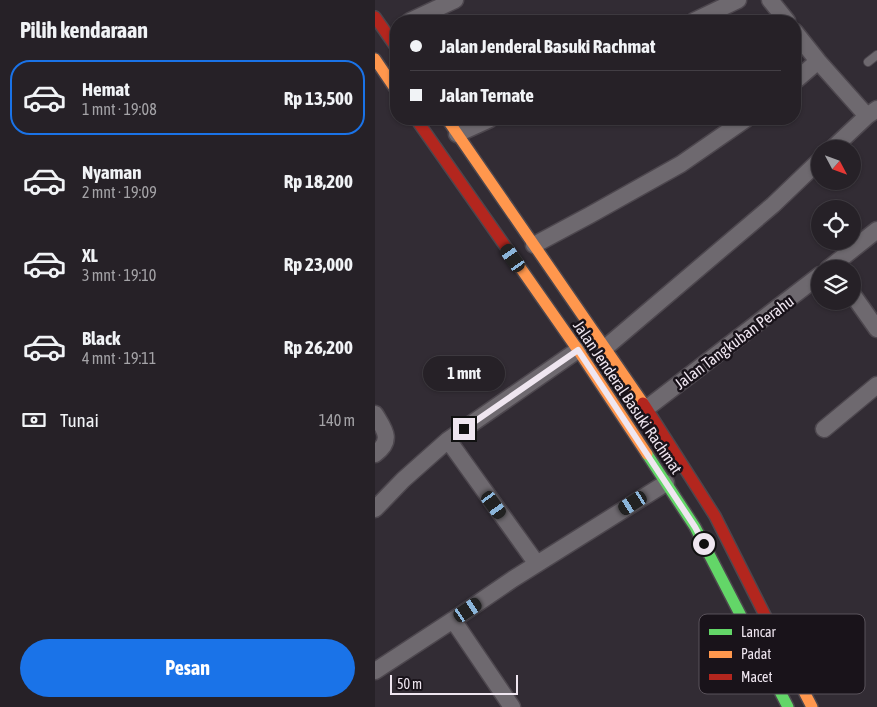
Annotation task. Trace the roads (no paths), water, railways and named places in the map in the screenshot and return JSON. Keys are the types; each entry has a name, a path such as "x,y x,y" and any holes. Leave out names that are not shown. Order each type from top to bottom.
{"main road":[{"path":"375,17 390,29"},
{"path":"375,60 390,81"},
{"name":"Jalan Jenderal Basuki Rachmat","path":"420,125 578,350 695,527 740,614"},
{"name":"Jalan Jenderal Basuki Rachmat","path":"451,125 647,408 715,516 765,614"},
{"name":"Jalan Jenderal Basuki Rachmat","path":"805,694 812,707"}],"street":[{"path":"423,15 455,0"},
{"path":"707,15 738,0"},
{"path":"770,0 782,15"},
{"path":"801,40 818,61 872,112 842,140"},
{"path":"801,76 818,61"},
{"path":"457,134 477,125"},
{"path":"534,245 681,164 737,125"},
{"path":"605,348 773,205 811,169"},
{"name":"Jalan Tangkuban Perahu","path":"840,260 877,230"},
{"name":"Jalan Tangkuban Perahu","path":"647,408 811,283"},
{"path":"861,306 877,329"},
{"path":"375,509 403,480 448,440 578,350"},
{"path":"824,429 877,385"},
{"path":"375,414 386,432 386,438 380,450 375,454"},
{"path":"448,440 537,564"},
{"path":"375,671 537,564 665,483"},
{"path":"453,620 512,707"}],"lane":[{"path":"868,62 877,55"}]}
